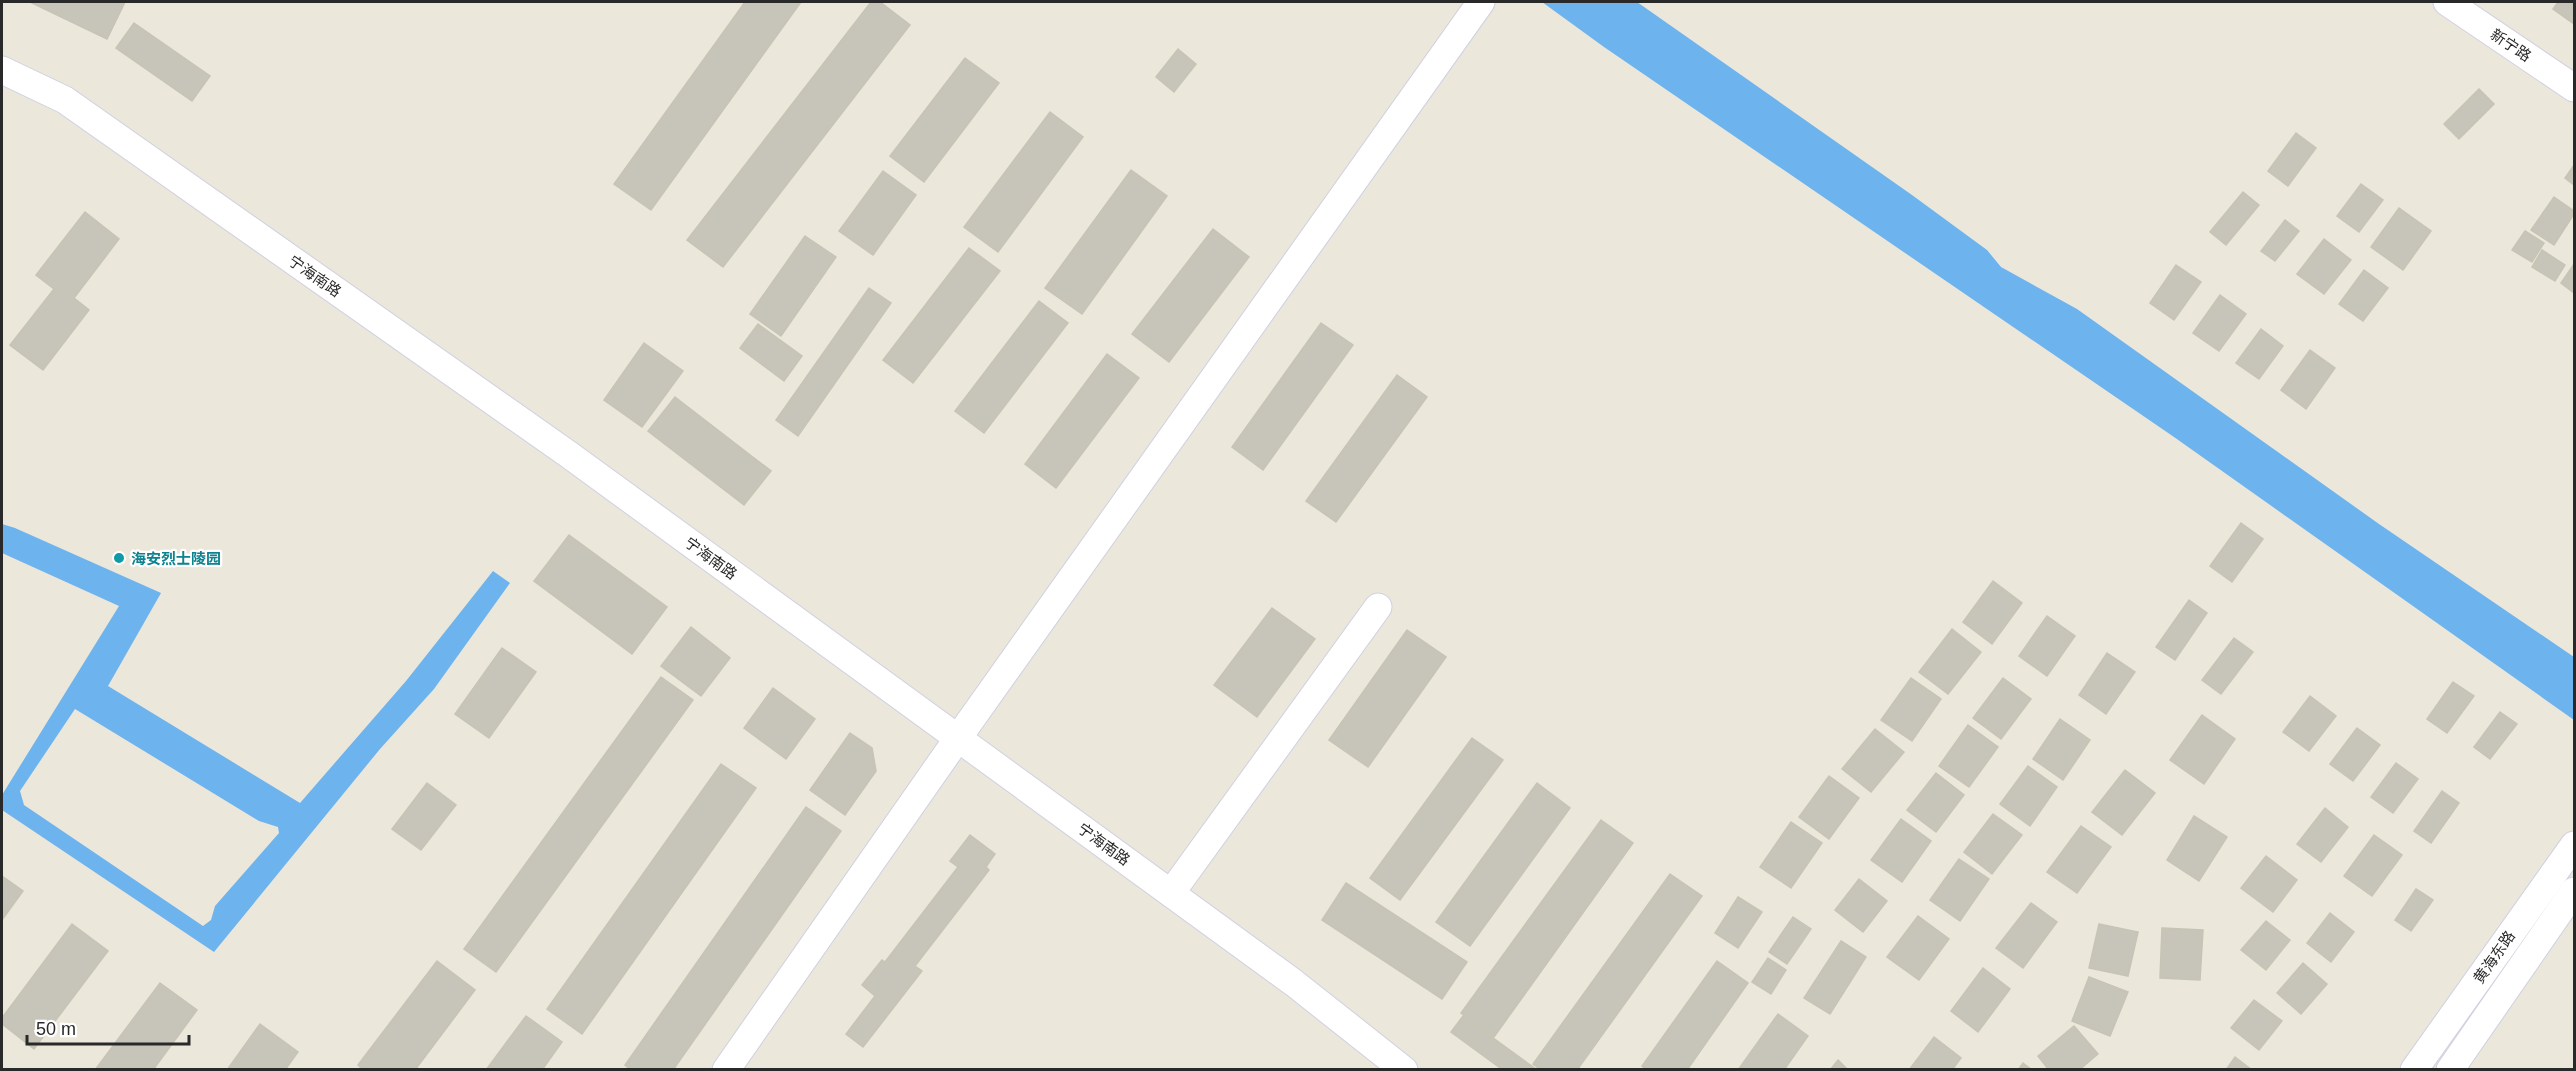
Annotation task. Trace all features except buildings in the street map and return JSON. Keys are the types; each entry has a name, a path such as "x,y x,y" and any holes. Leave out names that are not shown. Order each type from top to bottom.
{"street":[{"path":"726,1070 958,738 1481,2"},
{"name":"新宁路","path":"2447,2 2574,88"},
{"name":"宁海南路","path":"2,70 65,100 568,454 1294,983 1390,1065"},
{"path":"1171,893 1378,607"},
{"name":"黄海东路","path":"2414,1070 2574,845"},
{"name":"黄海东路","path":"2450,1070 2574,891"}],"water":[{"path":"1542,2 1637,2 1912,195 1987,250 2001,267 2077,309 2379,524 2574,657 2574,720 2174,437 1604,47"},
{"path":"2,524 161,593 108,686 300,803 406,681 493,571 510,583 434,689 380,749 214,952 2,810 2,795 119,606 2,553","holes":["75,709 259,821 278,827 279,833 215,906 211,920 203,926 24,805 20,791"]}],"place":[{"name":"海安烈士陵园","path":"119,558"}]}
